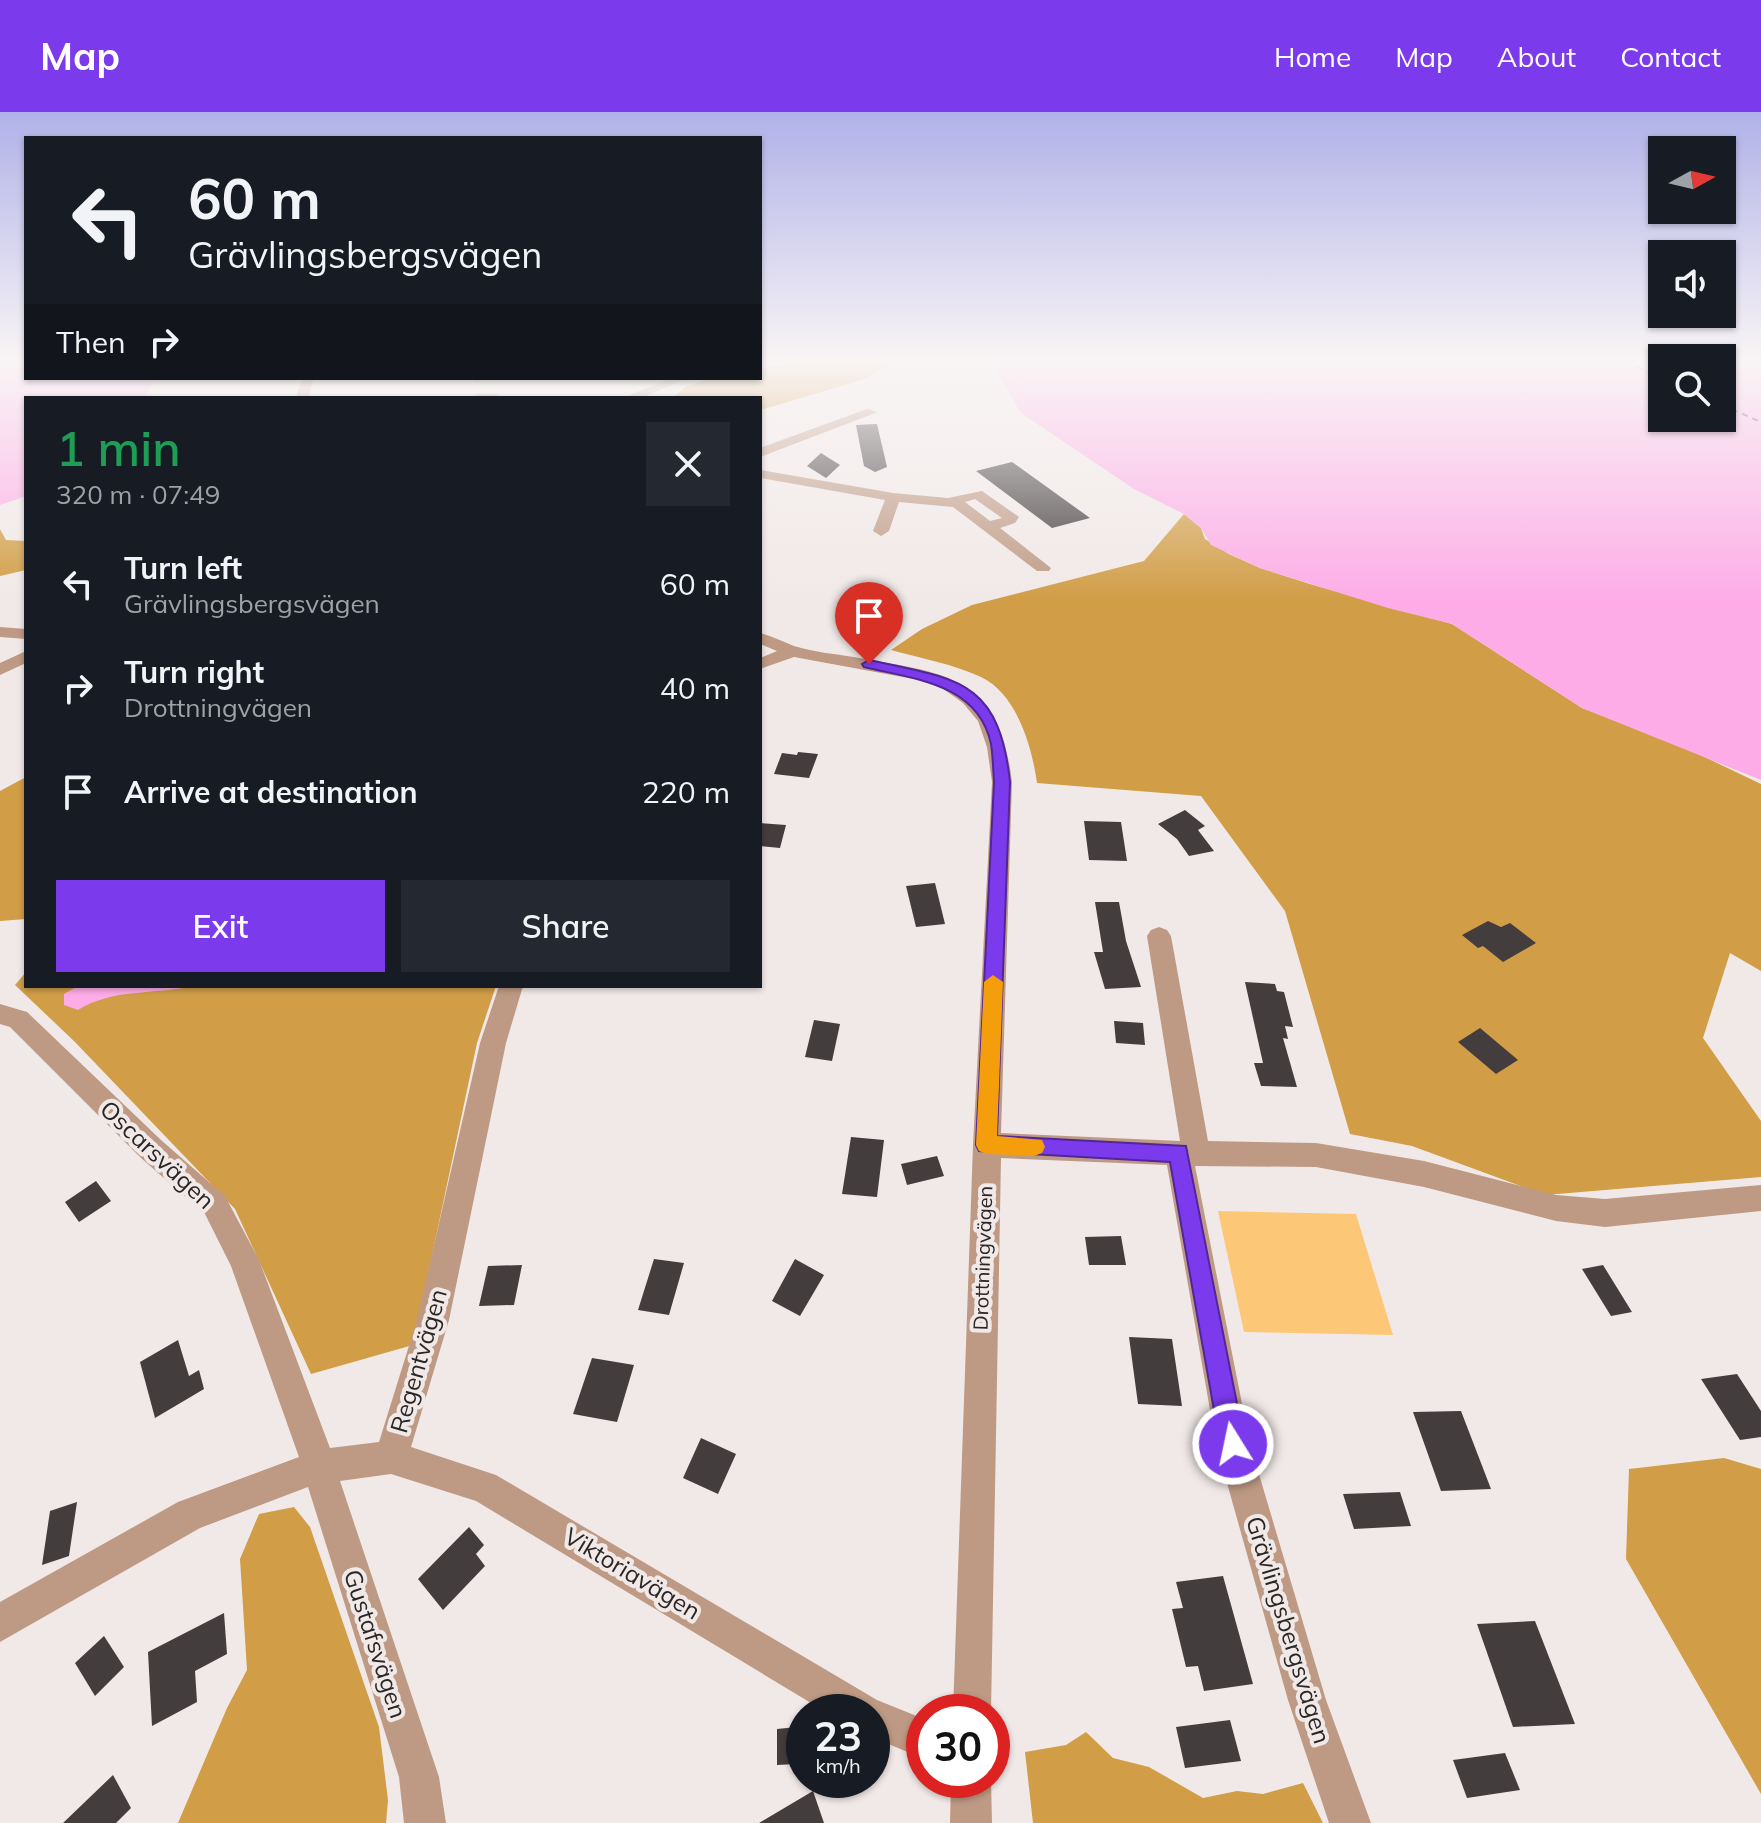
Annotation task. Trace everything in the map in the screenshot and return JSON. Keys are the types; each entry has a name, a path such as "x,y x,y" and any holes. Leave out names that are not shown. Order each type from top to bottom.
{"street":[{"path":"762,452 790,442"},
{"path":"762,474 893,497 962,505 1043,568"},
{"path":"949,502 977,494 1011,517 990,526"},
{"path":"881,531 893,497"},
{"path":"1,632 24,624"},
{"path":"1,632 24,634"},
{"name":"Drottningvägen","path":"762,639 792,651 941,679 978,706 992,724 998,744 1002,782 987,1145 972,1694"},
{"path":"762,663 792,651"},
{"path":"0,670 24,657"},
{"name":"Grävlingsbergsvägen","path":"1159,936 1188,1153 1233,1444 1307,1700 1350,1823"},
{"name":"Regentvägen","path":"0,1623 190,1514 317,1467 391,1457 433,1320 493,1043 510,988"},
{"name":"Oscarsvägen","path":"0,1014 18,1019 129,1129 215,1205 244,1260 300,1409 317,1467"},
{"path":"987,1145 1316,1155 1424,1174 1556,1208 1605,1213 1761,1198"},
{"name":"Viktoriavägen","path":"391,1457 484,1487 833,1694"},
{"name":"Gustafsvägen","path":"317,1467 419,1777 425,1823"},
{"path":"971,1798 971,1823"}],"shaded area":[{"path":"0,442 24,442 24,497 0,505"},
{"path":"1064,442 1761,442 1761,780 1582,708 1452,624 1388,608 1260,568 1211,545 1201,528 1184,514 1134,489"},
{"path":"1184,514 1201,528 1205,539 1229,554 1310,584 1452,624 1582,708 1688,749 1761,784 1761,971 1730,953 1703,1038 1761,1121 1761,1177 1545,1195 1412,1146 1350,1134 1285,911 1201,796 1037,783 1021,723 994,685 959,668 891,650 922,629 972,605 1144,561"},
{"path":"0,529 6,540 24,541 24,570 0,576"},
{"path":"24,778 24,919 0,921 0,791"},
{"path":"24,974 24,988 495,988 477,1043 413,1345 311,1374 235,1209 74,1041 15,985"},
{"path":"74,988 183,988 119,995 78,1010 64,1005 64,994"},
{"path":"1218,1211 1356,1214 1393,1335 1244,1332"},
{"path":"1724,1458 1761,1469 1761,1794 1626,1559 1629,1469"},
{"path":"294,1507 310,1527 379,1727 388,1800 386,1823 178,1823 227,1708 247,1670 240,1559 259,1514"},
{"path":"1086,1732 1113,1758 1149,1767 1203,1798 1237,1791 1263,1794 1303,1783 1323,1823 1033,1823 1025,1752 1066,1745"}],"building":[{"path":"859,442 881,442 887,467 875,472 864,466"},
{"path":"821,453 840,465 826,478 807,466"},
{"path":"1012,462 1090,518 1052,528 976,471"},
{"path":"798,752 818,754 809,778 774,774 782,753 797,755"},
{"path":"1185,810 1205,826 1198,830 1214,851 1189,856 1177,839 1158,824"},
{"path":"1084,821 1121,822 1127,861 1089,860"},
{"path":"762,823 786,825 780,848 762,846"},
{"path":"935,883 945,924 916,927 906,886"},
{"path":"1095,902 1119,902 1126,941 1141,987 1105,989 1094,952 1103,952"},
{"path":"1488,921 1501,927 1510,923 1536,943 1503,962 1462,935"},
{"path":"1245,982 1275,984 1277,991 1284,992 1293,1027 1285,1026 1288,1039 1283,1038 1297,1087 1261,1086 1254,1063 1263,1063"},
{"path":"814,1020 840,1024 832,1061 805,1057"},
{"path":"1114,1021 1143,1023 1145,1045 1116,1043"},
{"path":"1480,1028 1518,1060 1496,1074 1458,1042"},
{"path":"851,1137 884,1140 877,1197 842,1194"},
{"path":"937,1156 944,1176 907,1185 901,1164"},
{"path":"96,1181 111,1201 79,1222 65,1202"},
{"path":"1121,1236 1126,1265 1089,1265 1085,1237"},
{"path":"654,1259 684,1263 669,1315 638,1310"},
{"path":"795,1259 824,1275 800,1316 772,1301"},
{"path":"522,1265 514,1305 479,1306 488,1266"},
{"path":"1603,1265 1632,1312 1611,1316 1582,1269"},
{"path":"1129,1337 1172,1339 1182,1406 1138,1404"},
{"path":"178,1340 189,1376 199,1370 204,1389 155,1418 140,1362"},
{"path":"592,1358 634,1365 617,1422 573,1414"},
{"path":"1737,1374 1761,1411 1761,1437 1740,1440 1701,1379"},
{"path":"1461,1411 1491,1489 1441,1491 1413,1412"},
{"path":"701,1438 736,1454 718,1494 683,1478"},
{"path":"1400,1492 1411,1526 1354,1529 1343,1494"},
{"path":"77,1502 69,1556 42,1565 50,1511"},
{"path":"469,1527 484,1545 476,1554 485,1566 443,1610 418,1579"},
{"path":"1223,1576 1253,1684 1204,1691 1198,1666 1186,1667 1172,1609 1183,1608 1176,1582"},
{"path":"224,1613 227,1654 195,1671 197,1702 152,1726 148,1652"},
{"path":"1535,1621 1575,1724 1513,1727 1477,1624"},
{"path":"104,1636 124,1667 95,1696 75,1663"},
{"path":"1230,1720 1241,1761 1185,1768 1176,1727"},
{"path":"786,1728 786,1765 777,1765 777,1729"},
{"path":"1505,1753 1520,1790 1467,1798 1453,1760"},
{"path":"113,1775 131,1808 116,1823 63,1823"},
{"path":"801,1798 815,1798 824,1823 759,1823"}],"slow traffic":[{"path":"993,982 987,1145 1034,1147"}],"route":[{"path":"869,664 941,679 961,691 992,724 998,744 1002,782 987,1145 1179,1153 1233,1444"}]}
